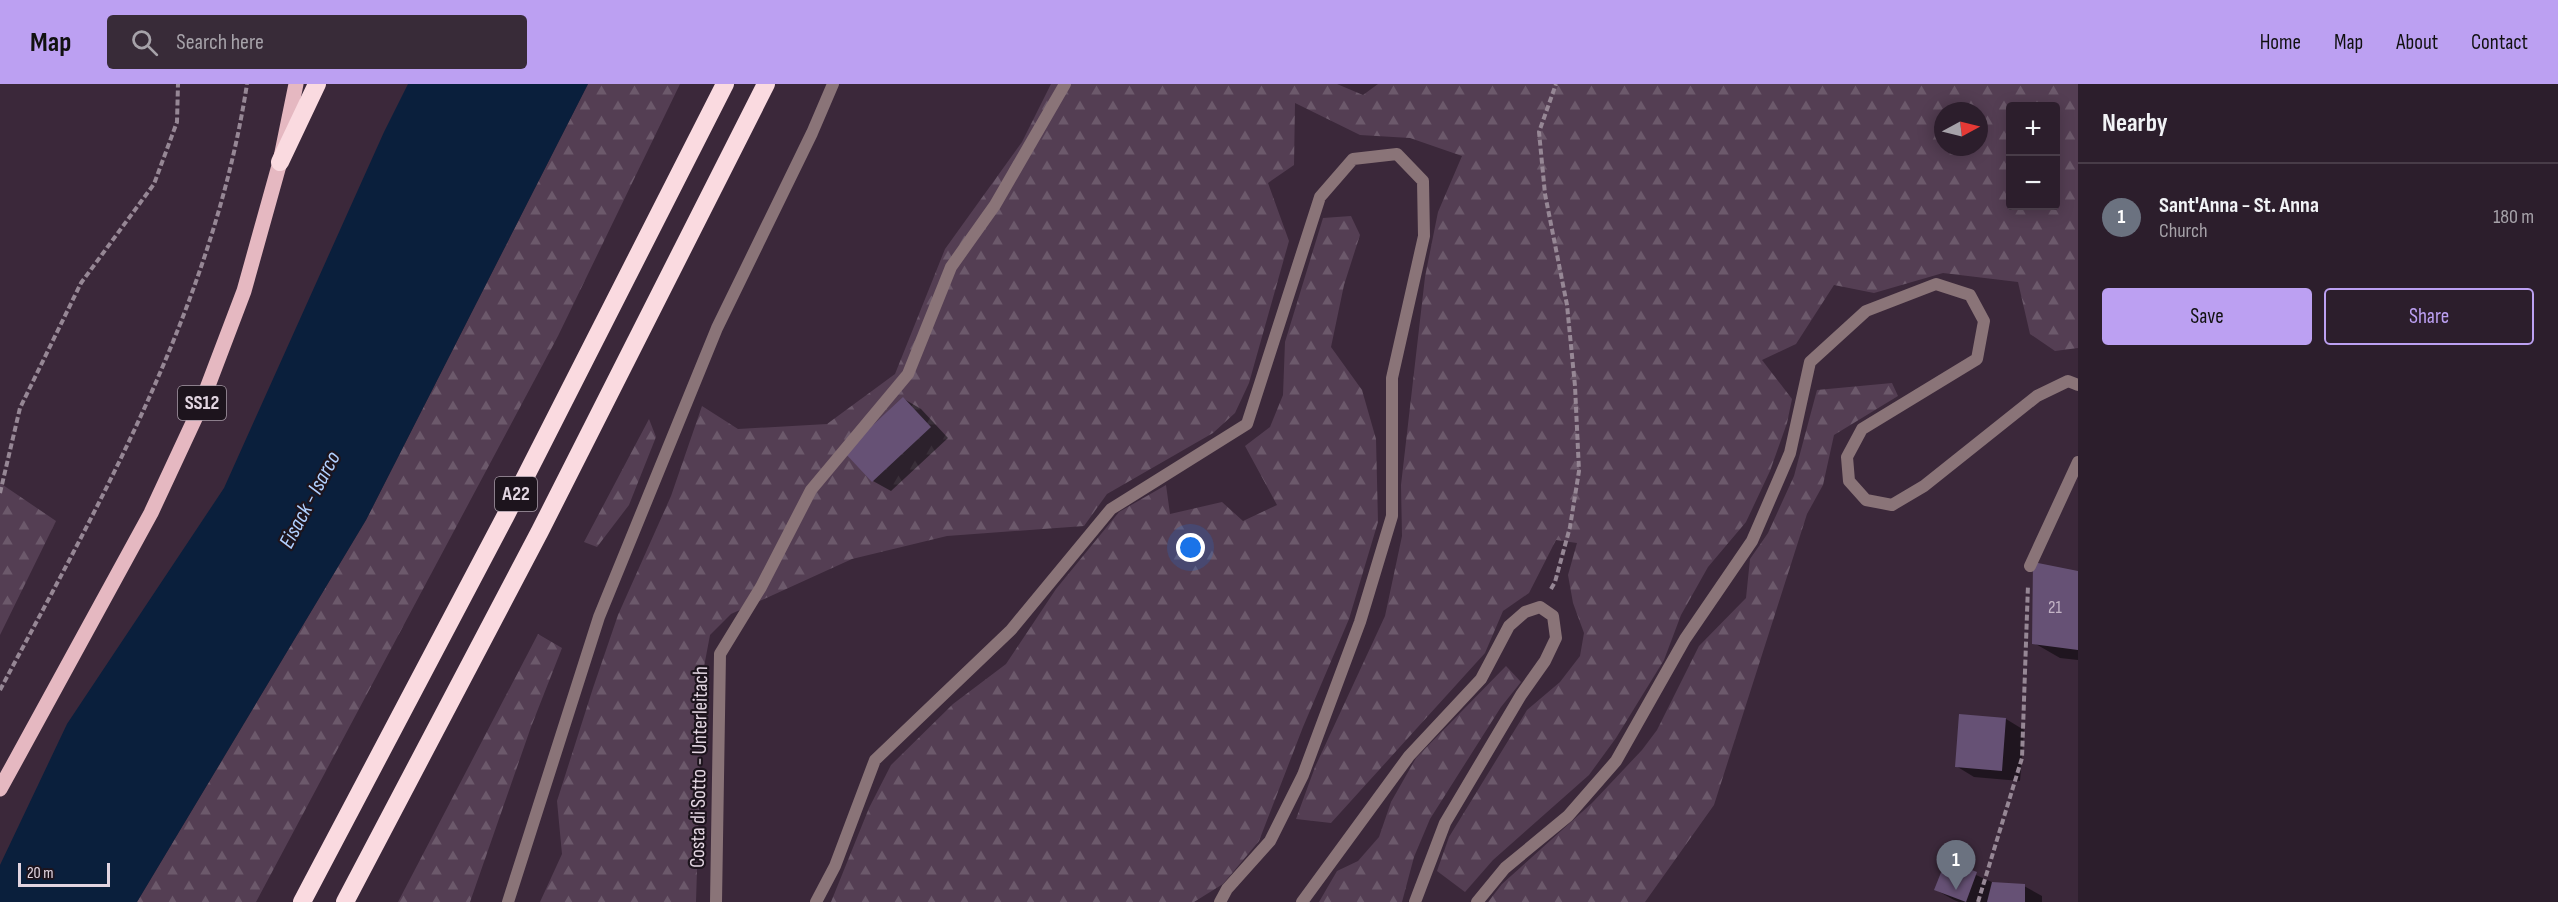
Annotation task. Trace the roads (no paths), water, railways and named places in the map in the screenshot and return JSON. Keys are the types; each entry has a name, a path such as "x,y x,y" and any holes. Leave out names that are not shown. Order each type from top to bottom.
{"highway":[{"path":"280,162 316,84"},
{"name":"A22","path":"302,902 506,515 726,84"},
{"name":"A22","path":"345,902 540,531 766,84"}],"main road":[{"name":"SS12","path":"0,789 151,513 198,412 244,291 280,162 296,84"}],"street":[{"path":"508,902 599,617 717,328 812,133 833,84"},
{"name":"Costa di Sotto - Unterleitach","path":"716,902 720,654 761,587 811,490 908,374 951,267 995,205 1065,84"},
{"path":"816,902 835,866 875,760 1011,630 1111,509 1247,424 1320,197 1353,159 1397,154 1422,181 1424,236 1392,378 1392,516 1360,622 1303,775 1270,841 1227,889 1220,902"},
{"path":"1477,902 1505,868 1568,816 1616,760 1685,639 1752,542 1790,453 1810,362 1866,311 1936,284 1970,295 1984,321 1977,359 1862,429 1847,457 1849,481 1866,500 1892,505 1924,486 2037,396 2068,381 2078,385"},
{"path":"2030,566 2078,462"},
{"path":"1302,902 1409,756 1481,679 1509,626 1525,612 1540,607 1553,616 1556,638 1545,661 1521,695 1445,823 1414,902"}],"water":[{"name":"Eisack - Isarco","path":"408,84 588,84 366,520 137,902 0,902 0,865 67,724 224,488 384,132"}],"place":[{"name":"Sant'Anna - St. Anna","path":"1956,890"}]}
